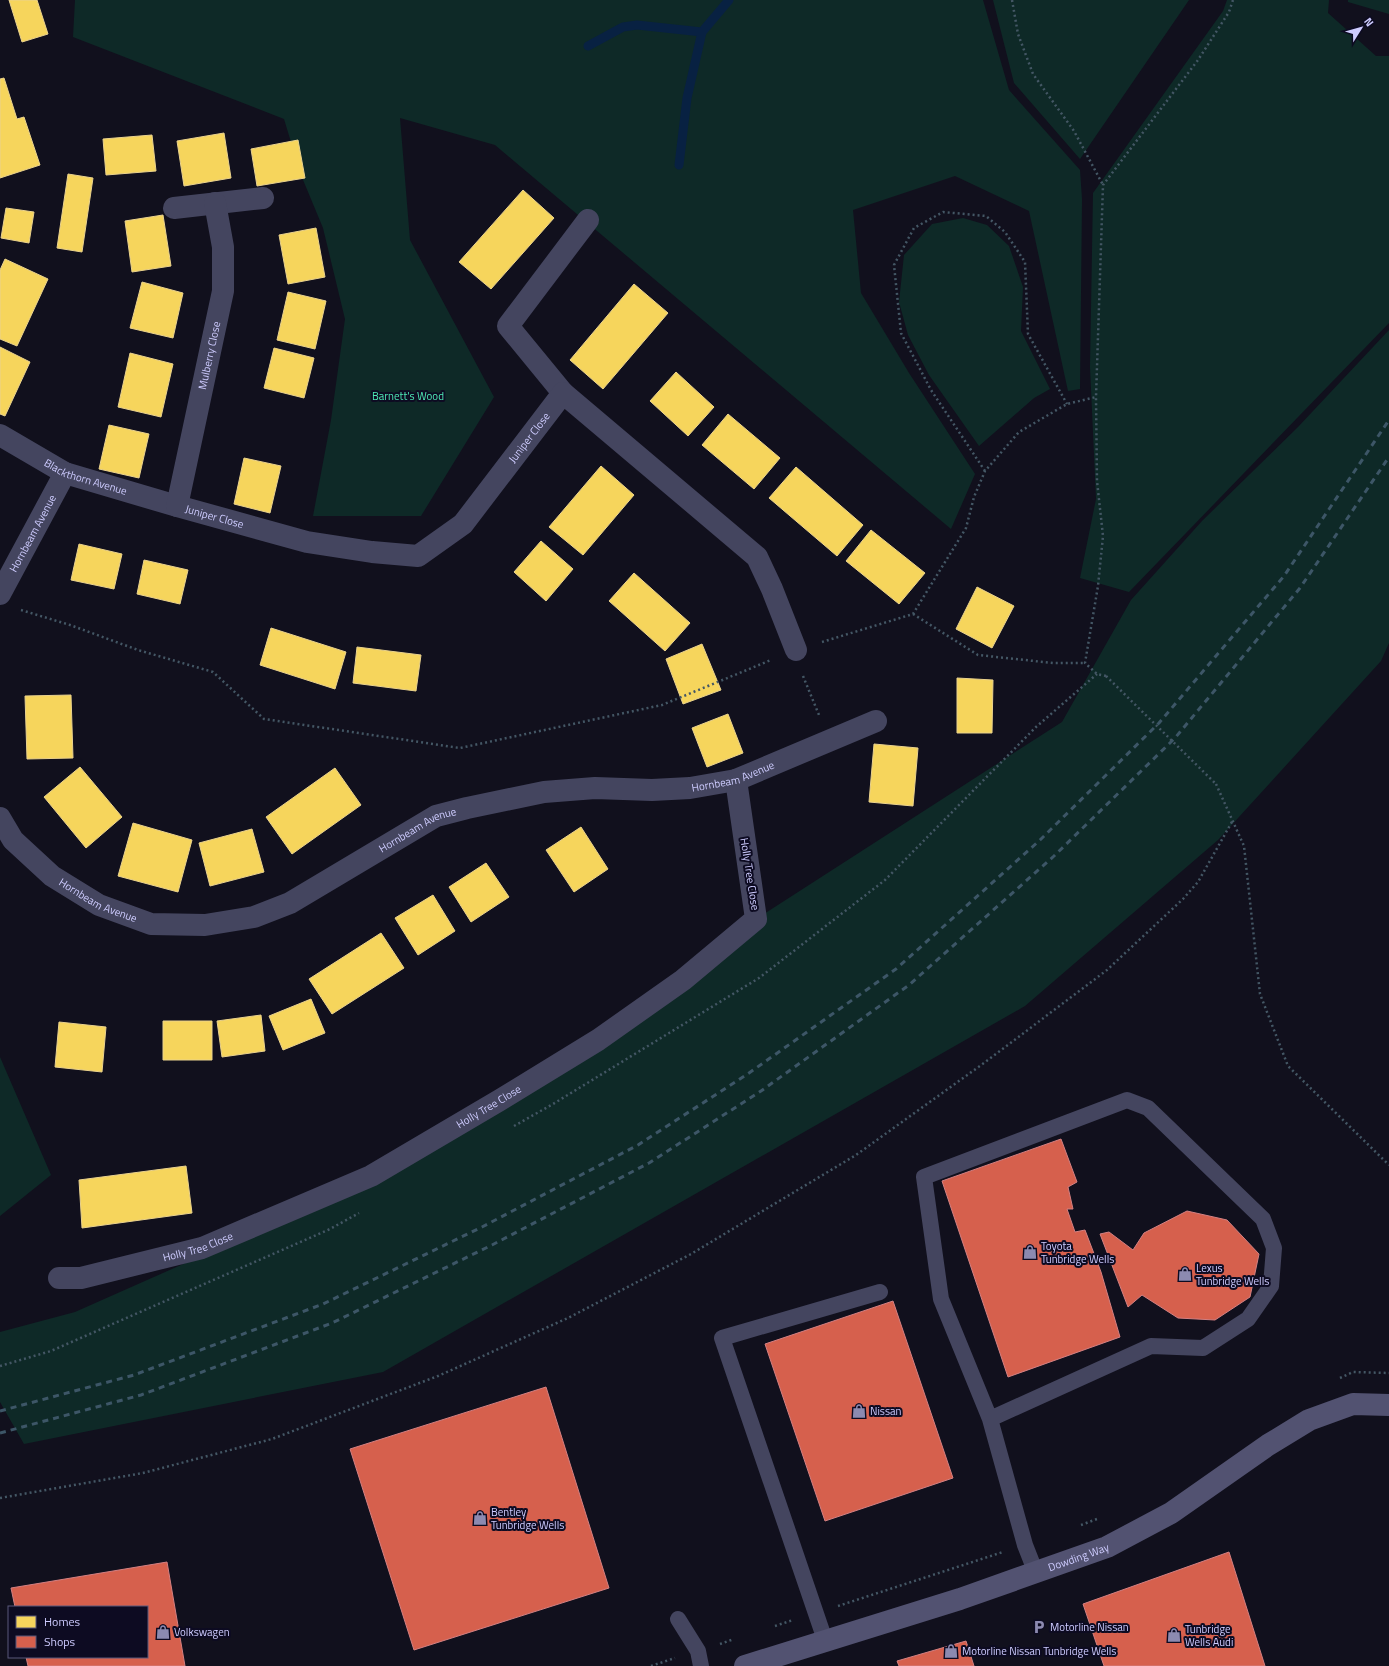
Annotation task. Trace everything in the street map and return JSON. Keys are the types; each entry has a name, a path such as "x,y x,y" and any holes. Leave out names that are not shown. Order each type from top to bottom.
{"street":[{"path":"174,208 263,198"},
{"name":"Mulberry Close","path":"177,506 223,291 223,248 215,203"},
{"path":"588,220 508,326 563,393 757,557 772,589 796,650"},
{"name":"Juniper Close","path":"177,506 307,542 372,552 418,556 462,524 563,393"},
{"name":"Blackthorn Avenue","path":"0,435 65,473 177,506"},
{"name":"Hornbeam Avenue","path":"7,601 65,473"},
{"name":"Hornbeam Avenue","path":"0,818 7,843 52,876 99,904 150,924 205,925 254,917 290,903 436,816 466,808 544,792 595,788 652,790 690,788 736,780 876,721"},
{"name":"Holly Tree Close","path":"59,1278 81,1278 202,1248 372,1176 598,1040 683,980 756,919 736,780"},
{"name":"Dowding Way","path":"745,1666 960,1599 1107,1547 1171,1513 1268,1445 1309,1420 1353,1404 1389,1405"}],"lane":[{"path":"990,1419 1151,1346 1203,1348 1248,1319 1271,1286 1274,1248 1262,1219 1148,1108 1127,1100 924,1177 940,1298 990,1419 1025,1545 1036,1573"},
{"path":"825,1640 722,1338 880,1292"},
{"path":"678,1619 698,1651 701,1666"}],"path":[{"path":"1012,0 1018,34 1033,74 1074,131 1104,185 1096,397 1097,481 1103,536 1098,586 1085,663"},
{"path":"1104,185 1198,60 1229,12 1233,0"},
{"path":"985,471 931,390 901,333 894,265 914,228 943,212 986,216 1005,232 1025,262 1028,334 1067,404"},
{"path":"7,601 138,650 213,672 264,719 460,748 662,705 796,650 913,614 966,528 974,497 985,471 1019,432 1067,404 1096,397"},
{"path":"913,614 978,655 1053,663 1085,663 1096,674 1106,676 1216,784 1244,846 1260,994 1288,1066 1389,1164"},
{"path":"796,650 801,672 829,740"},
{"path":"0,1498 144,1473 272,1439 438,1376 568,1318 691,1254 856,1155 984,1063 1107,970 1183,899 1198,882 1233,820"}],"green space":[{"name":"Barnett's Wood","path":"75,0 983,0 1009,90 1080,170 1082,199 1080,389 1068,391 1029,211 955,176 853,210 861,293 909,373 975,474 951,529 495,145 400,118 410,240 494,397 421,516 313,516 331,420 345,319 323,228 301,175 284,119 73,37"},
{"path":"993,0 1189,0 1080,159 1014,83"},
{"path":"1227,0 1329,0 1328,13 1376,56 1389,56 1389,323 1129,592 1080,578 1096,499 1090,367 1093,193 1223,11"},
{"path":"1348,0 1389,0 1389,14 1348,2"},
{"path":"963,218 987,225 1009,246 1023,287 1021,331 1050,389 1034,398 979,446 929,375 908,335 899,302 904,255 932,224"},
{"path":"1389,330 1389,643 1381,661 1218,840 1025,1006 383,1372 24,1444 0,1402 0,1332 75,1312 323,1202 534,1088 756,919 1062,722 1131,600 1202,521 1298,427"},
{"path":"0,1057 51,1175 0,1216"}],"building: Homes":[{"path":"9,0 37,0 48,34 22,42"},
{"path":"4,78 17,119 24,117 40,165 0,178 0,79"},
{"path":"224,133 231,178 184,186 177,141"},
{"path":"152,135 156,171 106,175 103,139"},
{"path":"298,140 305,178 257,186 251,149"},
{"path":"68,174 93,178 82,252 57,248"},
{"path":"523,190 554,218 491,289 459,262"},
{"path":"6,208 34,212 29,243 1,238"},
{"path":"163,215 171,266 132,272 125,221"},
{"path":"316,228 325,277 288,284 279,235"},
{"path":"5,259 48,279 17,346 0,339 0,270"},
{"path":"142,282 183,293 173,338 130,328"},
{"path":"634,284 668,313 603,389 570,360"},
{"path":"288,292 326,301 315,349 277,340"},
{"path":"0,347 30,362 5,416 0,414"},
{"path":"274,348 314,358 304,398 264,388"},
{"path":"130,353 173,364 161,417 118,407"},
{"path":"676,372 714,407 688,436 650,401"},
{"path":"728,414 780,458 754,489 702,445"},
{"path":"109,425 149,434 139,478 99,469"},
{"path":"244,458 281,466 270,513 234,504"},
{"path":"601,466 634,495 583,555 549,527"},
{"path":"796,467 863,525 837,556 769,498"},
{"path":"871,530 925,573 899,604 846,561"},
{"path":"541,541 573,569 546,601 514,572"},
{"path":"79,544 122,554 114,589 71,580"},
{"path":"144,560 188,570 180,604 137,594"},
{"path":"634,573 690,623 665,651 609,601"},
{"path":"977,587 1014,606 992,648 956,629"},
{"path":"271,628 346,652 335,689 260,665"},
{"path":"702,644 721,690 683,704 666,659"},
{"path":"357,647 421,655 416,691 353,683"},
{"path":"957,678 993,680 992,733 957,733"},
{"path":"71,695 73,758 27,759 25,696"},
{"path":"728,714 743,753 707,767 692,728"},
{"path":"874,744 918,748 913,806 869,802"},
{"path":"80,767 122,817 86,848 44,797"},
{"path":"335,768 361,805 292,854 266,817"},
{"path":"133,823 192,840 178,892 118,876"},
{"path":"581,827 608,869 574,892 546,850"},
{"path":"252,829 264,872 210,886 199,843"},
{"path":"486,863 509,897 471,922 449,887"},
{"path":"433,895 455,931 418,955 395,918"},
{"path":"381,933 404,968 332,1014 309,979"},
{"path":"311,999 325,1033 283,1050 269,1016"},
{"path":"261,1015 265,1051 222,1057 217,1021"},
{"path":"163,1021 212,1021 212,1060 163,1060"},
{"path":"59,1022 106,1027 102,1072 55,1067"},
{"path":"186,1166 192,1213 82,1228 79,1180"}],"building: Shops":[{"name":"Toyota Tunbridge Wells","path":"1061,1139 1077,1182 1068,1187 1073,1209 1067,1209 1075,1232 1085,1230 1101,1272 1120,1337 1008,1377 942,1181"},
{"name":"Lexus Tunbridge Wells","path":"1187,1211 1227,1220 1259,1254 1250,1297 1215,1320 1178,1318 1142,1295 1128,1307 1100,1234 1109,1232 1133,1250 1144,1233"},
{"name":"Nissan","path":"893,1301 953,1478 825,1521 765,1344"},
{"name":"Bentley Tunbridge Wells","path":"546,1387 609,1588 414,1650 350,1449"},
{"name":"Tunbridge Wells Audi","path":"1229,1552 1265,1666 1104,1666 1083,1604"},
{"name":"Volkswagen","path":"167,1562 185,1666 28,1666 26,1658 148,1658 148,1606 15,1606 11,1588"},
{"name":"Motorline Nissan Tunbridge Wells","path":"966,1641 974,1666 899,1666 897,1661"}],"waterway":[{"path":"588,46 623,27 637,25 702,32 729,0"},
{"path":"679,165 687,98 702,32"}],"railway":[{"path":"0,1411 134,1375 323,1304 482,1227 638,1145 749,1073 896,969 1040,840 1159,723 1284,576 1389,420"},
{"path":"0,1433 141,1395 332,1323 492,1245 649,1163 761,1091 909,985 1054,856 1175,738 1300,588 1389,457"}],"place":[{"name":"Toyota Tunbridge Wells","path":"1030,1252"},
{"name":"Lexus Tunbridge Wells","path":"1185,1274"},
{"name":"Nissan","path":"859,1411"},
{"name":"Bentley Tunbridge Wells","path":"480,1518"},
{"name":"Motorline Nissan","path":"1039,1627"},
{"name":"Volkswagen","path":"163,1632"},
{"name":"Tunbridge Wells Audi","path":"1174,1635"},
{"name":"Motorline Nissan Tunbridge Wells","path":"951,1651"}]}
